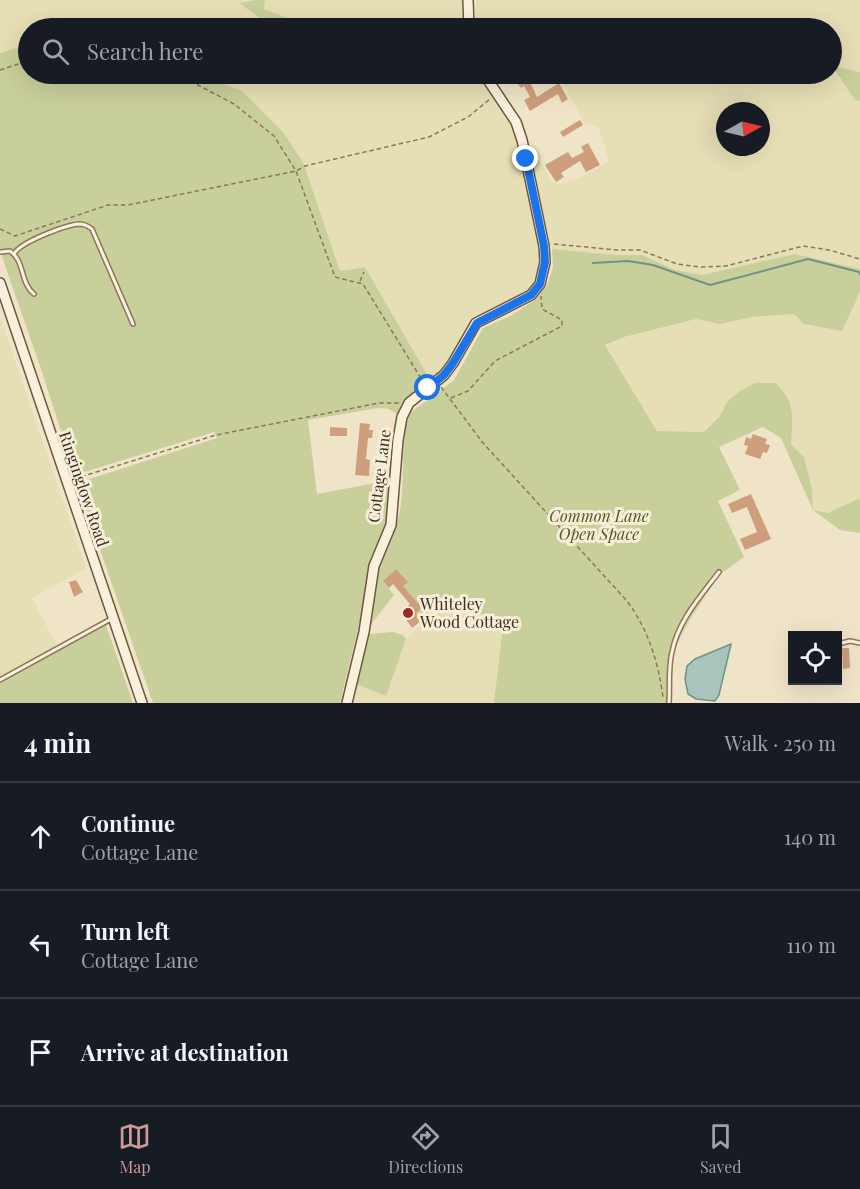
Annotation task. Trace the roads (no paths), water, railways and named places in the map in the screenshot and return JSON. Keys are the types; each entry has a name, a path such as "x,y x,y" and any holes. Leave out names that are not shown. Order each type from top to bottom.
{"street":[{"path":"468,0 469,18"},
{"name":"Cottage Lane","path":"347,703 364,632 374,566 390,525 398,440 402,417 408,403 432,385 453,363 477,323 531,295 540,284 545,262 544,246 522,140 516,122 490,84"},
{"name":"Ringinglow Road","path":"0,283 142,703"}],"lane":[{"path":"14,254 32,239 78,224 88,226 92,229 133,324"},
{"path":"0,252 10,251 17,257 28,290 34,294"},
{"path":"669,703 671,653 677,634 689,610 718,572"},
{"path":"0,680 113,618"},
{"path":"842,643 850,641 860,643"}],"water":[{"path":"731,644 719,695 715,701 696,699 688,694 685,679 687,666 695,659"}],"waterway":[{"path":"593,263 628,261 653,265 710,285 808,259 860,274"}],"place":[{"name":"Whiteley Wood Cottage","path":"408,613"}],"park label":[{"name":"Common Lane Open Space","path":"599,525"}]}
